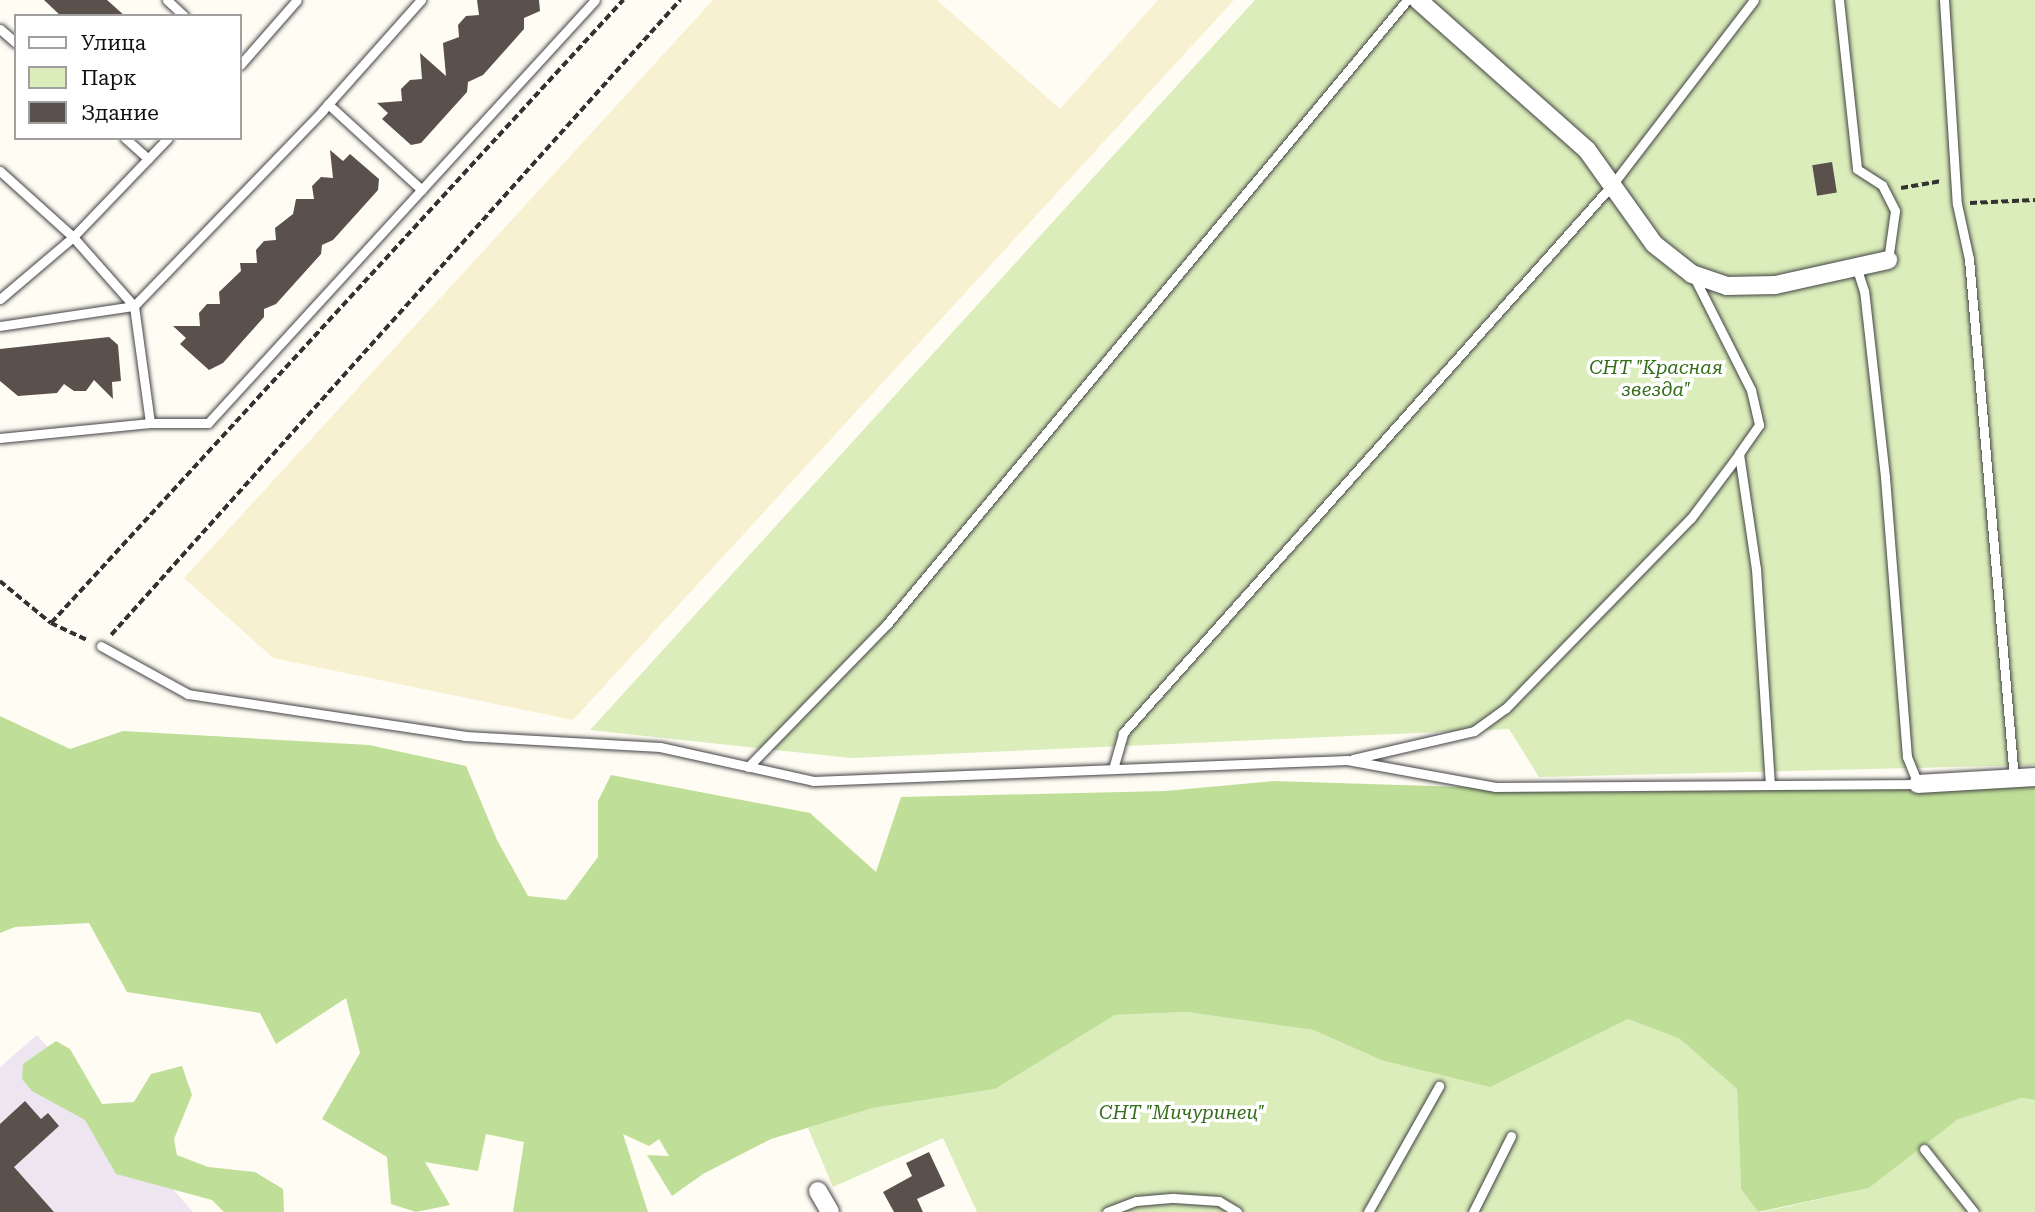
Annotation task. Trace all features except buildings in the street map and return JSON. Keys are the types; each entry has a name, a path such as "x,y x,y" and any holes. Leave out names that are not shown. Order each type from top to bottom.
{"street":[{"path":"1418,0 1587,150 1654,244 1692,274 1727,286 1775,285 1888,260"},
{"path":"1917,784 2035,778"},
{"path":"818,1191 830,1212"}],"lane":[{"path":"167,0 182,14"},
{"path":"242,63 297,0"},
{"path":"0,326 134,306 328,104 421,0"},
{"path":"0,438 150,423 208,423 595,0"},
{"path":"748,766 887,624 1406,0"},
{"path":"1113,769 1123,733 1612,184 1754,0"},
{"path":"1839,0 1857,169 1881,185 1895,211 1888,260"},
{"path":"1944,0 1957,204 1969,259 2014,779"},
{"path":"0,29 14,41"},
{"path":"328,104 422,190"},
{"path":"127,140 148,159"},
{"path":"0,299 73,237 166,140"},
{"path":"0,171 73,237 134,306 150,423"},
{"path":"1348,760 1496,788 1917,784 1907,757 1885,477 1864,291 1856,267"},
{"path":"101,646 188,694 465,736 660,747 813,781 1348,760 1474,731 1506,708 1691,518 1759,425 1751,390 1692,274"},
{"path":"1739,454 1756,569 1770,785"},
{"path":"1368,1212 1439,1086"},
{"path":"1473,1212 1511,1136"},
{"path":"1924,1149 1974,1212"},
{"path":"1107,1212 1136,1201 1174,1198 1219,1201 1237,1212"}],"path":[{"path":"51,623 622,0"},
{"path":"0,581 51,623 101,646 680,0"},
{"path":"1881,185 1902,189 1955,179"},
{"path":"1957,204 2035,200"}],"shaded area":[{"path":"713,0 937,0 1060,109 1158,0 1234,0 573,720 273,658 184,578"},
{"path":"37,1035 193,1212 0,1212 0,1067"}],"green space":[{"name":"СНТ \"Красная звезда\"","path":"1255,0 2035,0 2035,765 1539,777 1509,729 851,758 590,730"},
{"path":"0,716 70,749 123,731 369,745 466,766 497,840 528,896 566,900 598,857 598,801 611,775 810,813 876,872 901,797 1165,791 1274,781 1616,792 2035,785 2035,1100 2021,1098 1957,1120 1869,1188 1758,1212 1741,1189 1737,1089 1680,1039 1628,1019 1490,1087 1381,1060 1313,1030 1186,1012 1115,1015 995,1089 873,1108 771,1139 703,1174 672,1196 647,1155 669,1156 659,1139 649,1146 623,1134 648,1212 513,1212 524,1142 486,1134 478,1171 425,1162 450,1205 416,1212 391,1204 387,1157 322,1119 360,1053 346,998 276,1044 260,1013 127,992 89,923 15,927 0,933"},
{"name":"СНТ \"Мичуринец\"","path":"1186,1012 1313,1030 1381,1060 1605,1030 1628,1019 1680,1039 1737,1089 1741,1189 1758,1212 977,1212 943,1138 833,1187 808,1128 873,1108 995,1089 1115,1015"},
{"path":"56,1041 70,1049 102,1104 134,1102 151,1074 182,1066 192,1095 174,1139 177,1155 208,1167 255,1172 283,1189 284,1212 224,1212 212,1200 116,1174 85,1120 32,1091 22,1079 23,1064"},
{"path":"2021,1098 2035,1100 2035,1212 1762,1212 1869,1188 1957,1120"}]}
